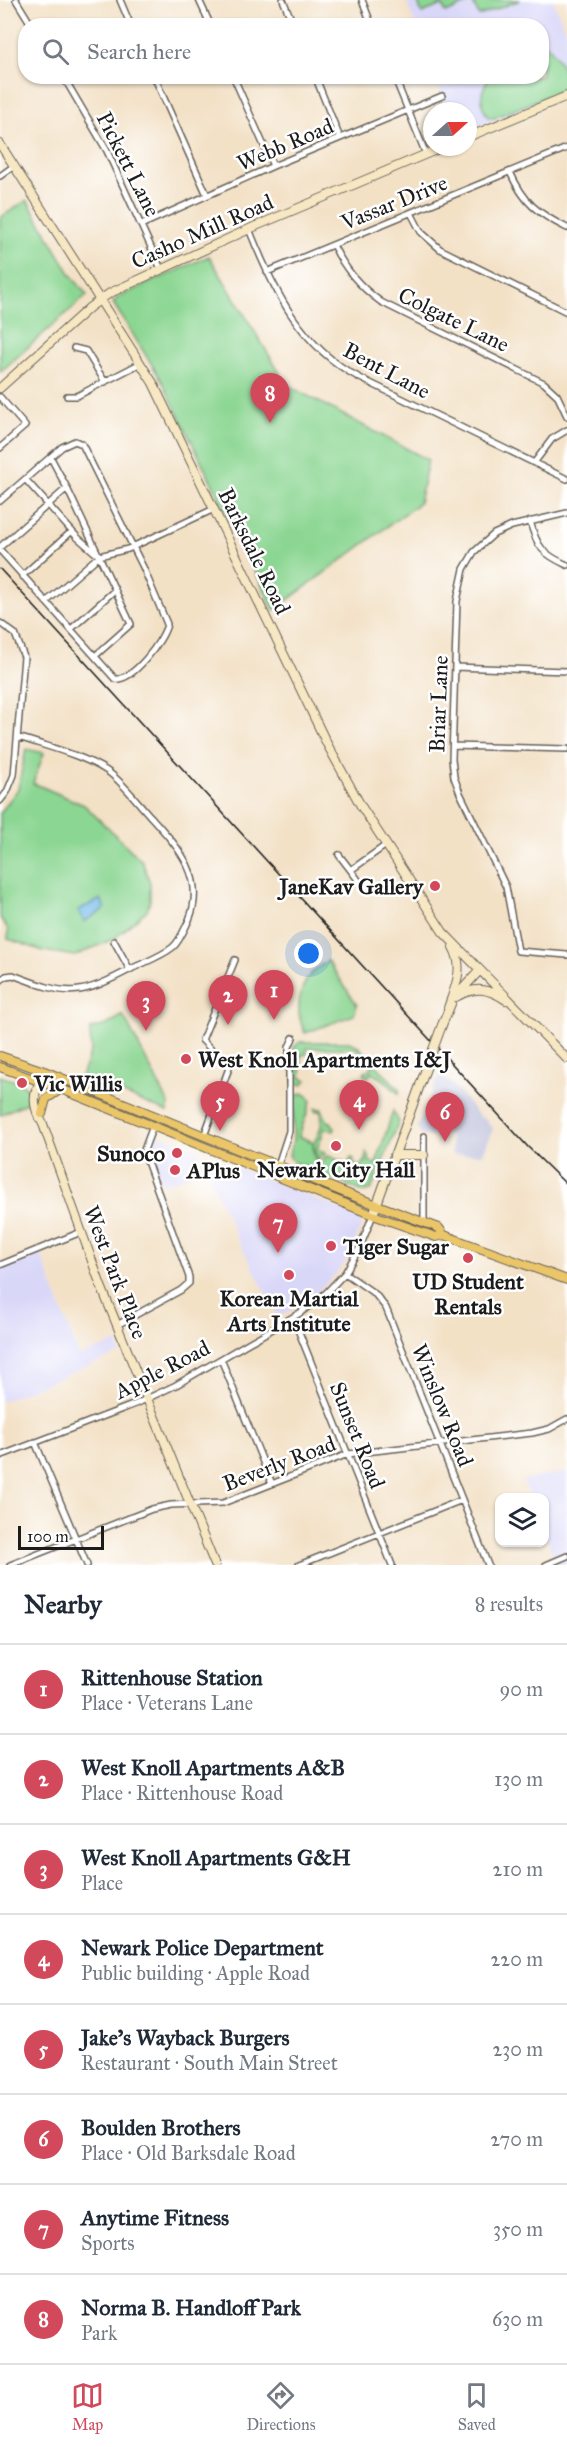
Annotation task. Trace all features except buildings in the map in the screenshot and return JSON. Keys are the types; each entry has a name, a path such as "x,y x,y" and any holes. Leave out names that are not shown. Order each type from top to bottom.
{"main road":[{"path":"0,1056 44,1071 439,1228 444,1235 567,1280"},
{"path":"0,1066 373,1215 436,1238 444,1235"},
{"path":"42,1114 46,1098 61,1089"},
{"path":"190,1141 204,1136"},
{"path":"204,1146 217,1141"}],"street":[{"path":"16,0 27,18"},
{"path":"120,0 128,18"},
{"path":"199,0 207,18"},
{"path":"283,0 291,18"},
{"path":"362,0 369,18"},
{"name":"Pickett Lane","path":"68,84 107,151 161,269"},
{"path":"158,84 207,195"},
{"path":"237,84 273,166"},
{"path":"318,84 340,138"},
{"path":"397,84 423,147"},
{"name":"Webb Road","path":"141,225 273,166 442,96"},
{"path":"477,133 567,96"},
{"name":"Barksdale Road","path":"0,144 159,393 330,749 386,845 443,932 517,1007"},
{"name":"Vassar Drive","path":"267,272 567,148"},
{"name":"Casho Mill Road","path":"0,388 100,299 249,229 423,155"},
{"path":"0,176 14,166"},
{"path":"510,172 527,202 539,213 567,228"},
{"path":"411,213 421,232 440,249 567,312"},
{"name":"Bent Lane","path":"249,229 267,272 305,335 331,361 360,378 567,479"},
{"name":"Colgate Lane","path":"333,245 344,267 366,291 381,302 544,383 557,395 567,416"},
{"path":"74,348 86,351 105,382"},
{"path":"67,396 78,396 141,363"},
{"path":"0,397 25,426 0,448"},
{"path":"534,463 552,439 567,429"},
{"path":"0,501 67,443 75,441 82,444 133,547 167,624 166,632 158,645 128,676 121,680 115,679 0,549 67,488"},
{"path":"51,458 131,624 94,656"},
{"path":"26,480 71,532 99,556"},
{"path":"46,602 99,556 133,547 214,509"},
{"name":"Briar Lane","path":"567,513 512,526 494,534 474,552 464,569 457,601 453,746 453,769 456,784 508,894 518,951 567,955"},
{"path":"530,521 534,536 542,551 567,565"},
{"path":"22,576 71,532"},
{"path":"70,629 115,590"},
{"path":"0,623 15,634 24,657 14,775 7,792 0,801"},
{"path":"455,667 567,671"},
{"path":"1,980 13,975 53,990 81,991 95,987 173,947 185,929 194,900 193,877 180,849 107,771 18,737"},
{"path":"453,746 567,749"},
{"path":"351,870 386,845"},
{"path":"339,855 362,885"},
{"path":"443,932 457,954 460,970 448,1008"},
{"path":"114,941 130,970"},
{"path":"204,1136 229,1068 202,1040 235,960"},
{"name":"Apple Road","path":"0,1456 88,1424 147,1399 221,1359 320,1299 345,1273 360,1247 448,1008 480,970"},
{"path":"456,997 469,990 482,988 489,990 517,1007 567,1059"},
{"path":"274,1175 289,1131 289,1047 293,1038"},
{"name":"West Park Place","path":"43,1124 39,1102 44,1071"},
{"name":"West Park Place","path":"41,1081 35,1089 34,1103 117,1325 215,1565"},
{"path":"117,1325 181,1290 189,1283 189,1277 145,1156 144,1150 153,1126"},
{"path":"424,1136 424,1222"},
{"path":"394,1155 424,1155"},
{"path":"0,1265 81,1232"},
{"name":"Winslow Road","path":"345,1273 375,1294 386,1308 488,1565"},
{"name":"Sunset Road","path":"293,1317 392,1565"},
{"path":"221,1359 272,1484"},
{"name":"Beverly Road","path":"9,1565 152,1509 223,1503 348,1454 537,1432 567,1419"},
{"path":"35,1442 87,1565"},
{"path":"299,1565 462,1500"},
{"path":"546,1565 567,1556"}],"shaded area":[{"path":"406,0 553,0 567,33 567,90 477,127 477,102 445,102 438,84 549,84 549,18 412,18"},
{"path":"440,1074 454,1086 480,1117 485,1118 493,1129 483,1154 452,1155 450,1134 440,1134 440,1137 422,1136 417,1127"},
{"path":"160,1135 200,1151 188,1176 162,1184 149,1150 154,1137"},
{"path":"209,1156 363,1220 347,1260 334,1276 308,1300 279,1317 239,1242 205,1167"},
{"path":"40,1252 79,1356 117,1342 121,1353 0,1402 0,1268"},
{"path":"567,1472 567,1565 560,1565 549,1545 549,1493 528,1493 523,1480"}],"green space":[{"path":"417,0 470,0 471,2 446,13 442,5 422,13"},
{"path":"472,0 520,0 479,16"},
{"path":"549,48 565,75 567,88 489,118 482,103 486,84 549,84"},
{"path":"27,200 71,275 87,295 0,372 0,218"},
{"path":"209,256 287,385 428,460 419,503 274,610 162,381 113,303 118,297"},
{"path":"26,749 44,753 33,783 84,805 142,861 150,883 150,901 147,910 115,938 75,956 43,951 8,939 8,929 0,918 0,813 18,789"},
{"path":"328,961 357,1005 354,1015 305,1033 299,1012 301,992 311,974"},
{"path":"123,1015 169,1104 167,1112 81,1076 91,1051 90,1029 107,1025"},
{"path":"300,1042 349,1042 357,1045 399,1089 399,1094 383,1079 371,1073 368,1077 364,1075 366,1070 370,1071 372,1065 368,1063 364,1055 358,1053 358,1048 307,1048 307,1054 301,1055 301,1077 307,1080 302,1085 294,1082 294,1047"},
{"path":"0,1076 25,1086 30,1095 30,1101 0,1115"},
{"path":"303,1093 311,1101 299,1136 313,1142 314,1158 319,1160 318,1168 313,1170 293,1162 289,1155 293,1141 294,1096"},
{"path":"315,1108 322,1109 327,1121 331,1122 335,1128 334,1131 325,1128 317,1149 326,1153 317,1159 313,1144 322,1116 321,1111 316,1111"},
{"path":"393,1111 399,1122 371,1190 363,1192 321,1172 323,1158 329,1156 348,1164 351,1158 354,1159 353,1164 361,1167 363,1162 366,1162 366,1153 370,1162 376,1164"}],"water":[{"path":"101,899 105,909 84,922 78,910"}],"railway":[{"path":"0,569 528,1147 567,1185"}],"place":[{"name":"Norma B. Handloff Park","path":"270,423"},
{"name":"JaneKav Gallery","path":"435,886"},
{"name":"Rittenhouse Station","path":"274,1020"},
{"name":"West Knoll Apartments A&B","path":"228,1025"},
{"name":"West Knoll Apartments G&H","path":"146,1031"},
{"name":"West Knoll Apartments I&J","path":"186,1059"},
{"name":"Vic Willis","path":"22,1083"},
{"name":"Newark Police Department","path":"359,1130"},
{"name":"Jake's Wayback Burgers","path":"220,1131"},
{"name":"Boulden Brothers","path":"445,1142"},
{"name":"Newark City Hall","path":"336,1146"},
{"name":"Sunoco","path":"177,1153"},
{"name":"APlus","path":"175,1170"},
{"name":"Tiger Sugar","path":"331,1246"},
{"name":"Anytime Fitness","path":"278,1253"},
{"name":"UD Student Rentals","path":"468,1258"},
{"name":"Korean Martial Arts Institute","path":"289,1275"}]}
